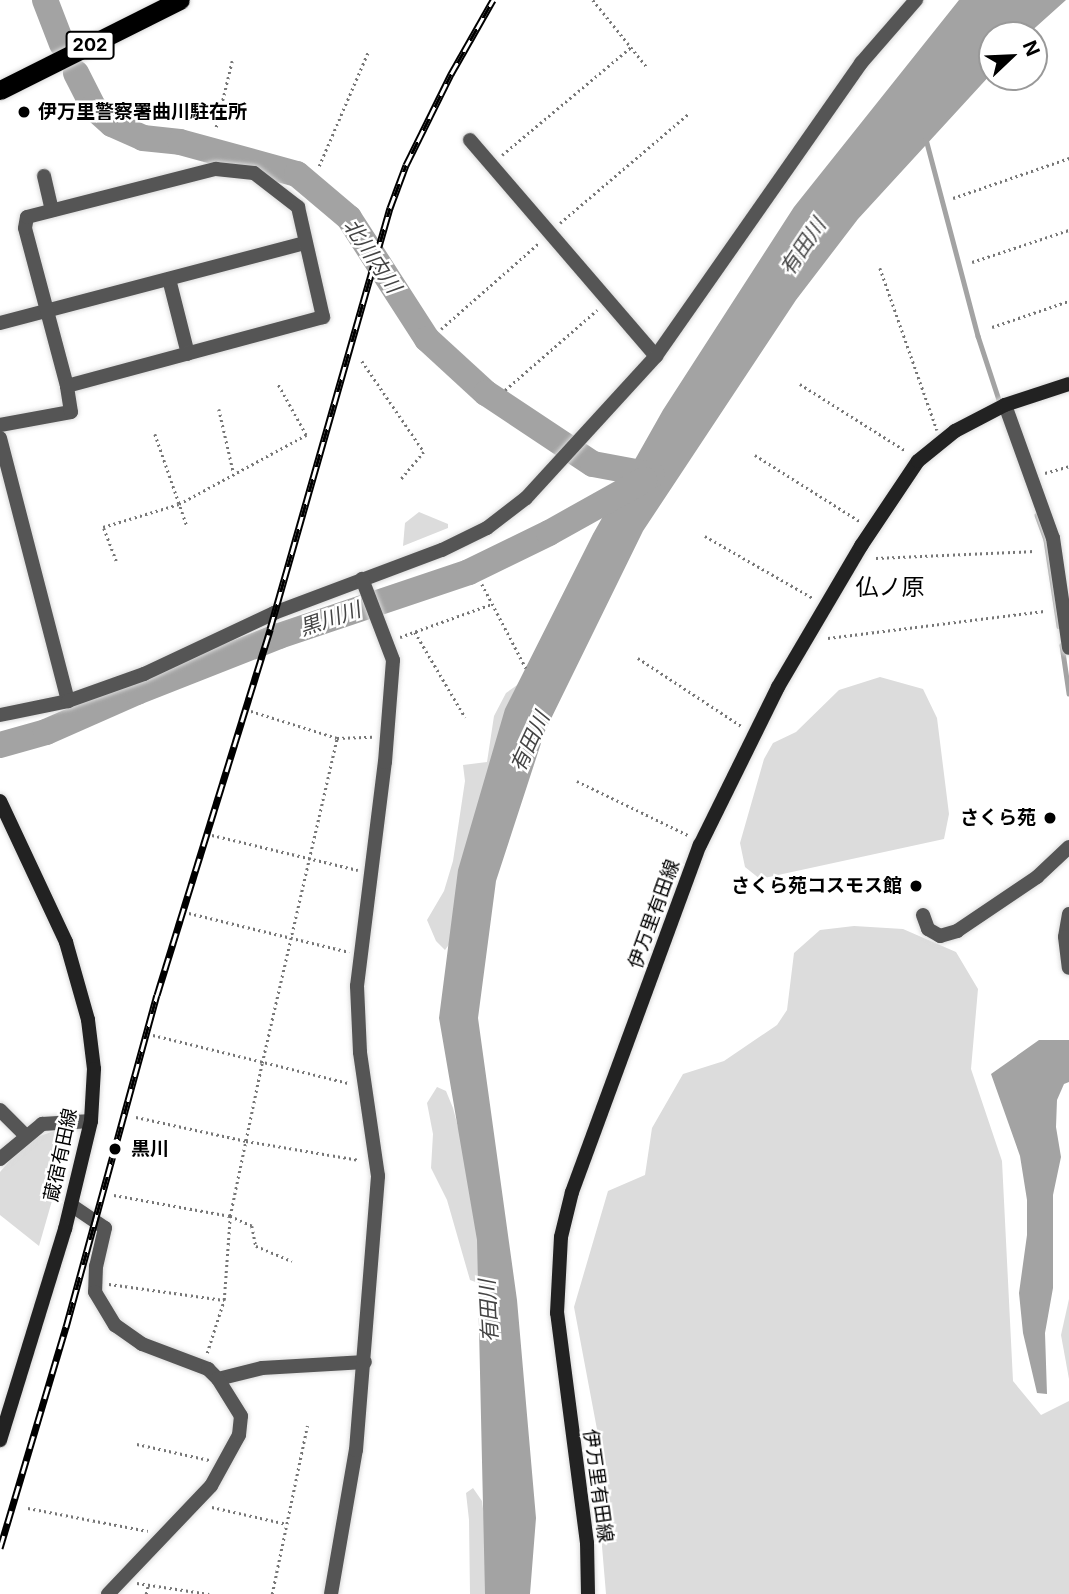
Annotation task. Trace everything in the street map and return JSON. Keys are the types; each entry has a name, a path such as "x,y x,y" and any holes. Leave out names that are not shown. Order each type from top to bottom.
{"highway":[{"name":"202","path":"0,90 180,0"}],"main road":[{"name":"伊万里有田線","path":"588,1594 587,1543 564,1385 557,1313 561,1237 572,1192 700,845 778,687 861,546 918,461 955,431 1005,405 1069,384"},
{"name":"蔵宿有田線","path":"0,801 66,942 79,982 94,1069 91,1121 71,1205 0,1440"}],"street":[{"path":"0,715 68,701 144,674 274,613 363,582 442,550 487,528 526,498 656,356 861,63 916,0"},
{"path":"470,140 656,356"},
{"path":"0,425 71,412 67,386 25,228 27,217 216,169 254,173 298,207 323,317 67,386"},
{"path":"44,176 52,210"},
{"path":"0,323 305,243"},
{"path":"169,279 188,354"},
{"path":"1005,405 1053,538 1069,648"},
{"path":"0,438 68,701"},
{"path":"331,1594 356,1450 365,1362 377,1176 360,1052 357,986 384,762 393,660 380,620 363,582"},
{"path":"923,915 928,929 940,936 957,931 1037,877 1069,847"},
{"path":"1069,914 1065,937 1069,968"},
{"path":"0,1110 26,1136"},
{"path":"0,1159 43,1124 91,1121"},
{"path":"71,1205 105,1228 96,1266 95,1292 116,1325 142,1344 208,1369 218,1379 241,1416 239,1435 211,1486 108,1594"},
{"path":"218,1379 262,1368 365,1362"}],"path":[{"path":"596,1 646,66"},
{"path":"499,157 631,47"},
{"path":"319,166 368,52"},
{"path":"216,127 232,61"},
{"path":"557,226 688,114"},
{"path":"953,198 1069,158"},
{"path":"972,262 1069,230"},
{"path":"441,329 541,241"},
{"path":"880,268 938,433"},
{"path":"992,327 1069,301"},
{"path":"505,390 600,308"},
{"path":"362,361 424,452 400,481"},
{"path":"116,561 103,527 179,504 306,435 277,383"},
{"path":"800,384 915,457"},
{"path":"219,409 234,472"},
{"path":"155,434 187,526"},
{"path":"755,455 870,528"},
{"path":"1039,475 1069,466"},
{"path":"705,536 821,604"},
{"path":"876,558 1034,551"},
{"path":"482,584 526,667"},
{"path":"394,639 492,604"},
{"path":"828,638 1044,611"},
{"path":"415,632 465,717"},
{"path":"638,658 743,727"},
{"path":"251,711 337,738 375,736"},
{"path":"207,1353 223,1300 230,1216 262,1063 337,738"},
{"path":"578,781 693,837"},
{"path":"212,835 361,870"},
{"path":"189,913 353,953"},
{"path":"153,1035 349,1083"},
{"path":"136,1117 246,1141 359,1160"},
{"path":"114,1195 230,1216 252,1226 256,1245 292,1261"},
{"path":"108,1283 223,1300"},
{"path":"272,1594 307,1426"},
{"path":"137,1444 212,1461"},
{"path":"201,1504 287,1524"},
{"path":"28,1508 156,1532"},
{"path":"131,1582 209,1594"},
{"path":"146,1594 148,1585"}],"shaded area":[{"path":"419,512 448,524 448,528 403,546 405,523"},
{"path":"530,676 456,935 445,950 436,941 427,920 444,891 453,861 465,781 463,765 487,762 494,716 506,693"},
{"path":"880,677 923,689 937,718 949,814 944,839 760,879 745,867 740,843 764,759 773,743 796,732 839,690"},
{"path":"854,926 903,929 956,952 978,989 971,1069 1002,1161 1013,1381 1041,1415 1069,1401 1069,1594 606,1594 597,1487 599,1440 574,1307 608,1191 645,1175 652,1128 683,1074 724,1061 777,1025 787,1010 794,953 820,930"},
{"path":"437,1087 446,1091 453,1108 475,1192 481,1284 470,1280 447,1200 431,1168 433,1134 427,1103"},
{"path":"54,1131 72,1131 39,1246 0,1215 0,1172 37,1137"},
{"path":"1069,1299 1069,1379 1061,1335"},
{"path":"473,1488 482,1501 485,1524 485,1594 470,1594 466,1493"}],"water":[{"name":"有田川","path":"959,0 1066,0 1043,21 978,21 978,88 858,219 796,300 643,531 545,731 496,881 478,1018 517,1300 536,1518 530,1594 485,1594 477,1240 439,1018 458,870 505,709 593,534 663,410 794,207"},
{"path":"1039,1040 1069,1040 1069,1082 1064,1084 1057,1100 1056,1127 1061,1157 1053,1195 1053,1288 1045,1333 1047,1394 1037,1393 1023,1333 1019,1293 1027,1235 1027,1200 1020,1156 991,1074"}],"waterway":[{"name":"北川内川","path":"45,0 62,44"},
{"name":"北川内川","path":"76,73 93,107 112,124 143,138 180,142 297,174 349,218 427,339 486,393 593,464 652,475"},
{"path":"926,139 978,336 1000,403"},
{"name":"黒川川","path":"0,745 46,732 137,692 279,636 469,572 549,533 644,480"},
{"path":"1037,515 1046,540 1059,626"},
{"path":"1062,645 1069,693"}],"railway":[{"path":"0,1548 66,1327 157,995 270,629 390,208 406,165 451,74 493,0"}],"place":[{"name":"伊万里警察署曲川駐在所","path":"24,112"},
{"name":"さくら苑","path":"1050,818"},
{"name":"さくら苑コスモス館","path":"916,886"},
{"name":"黒川","path":"115,1149"}],"district":[{"name":"仏ノ原","path":"890,587"}]}
